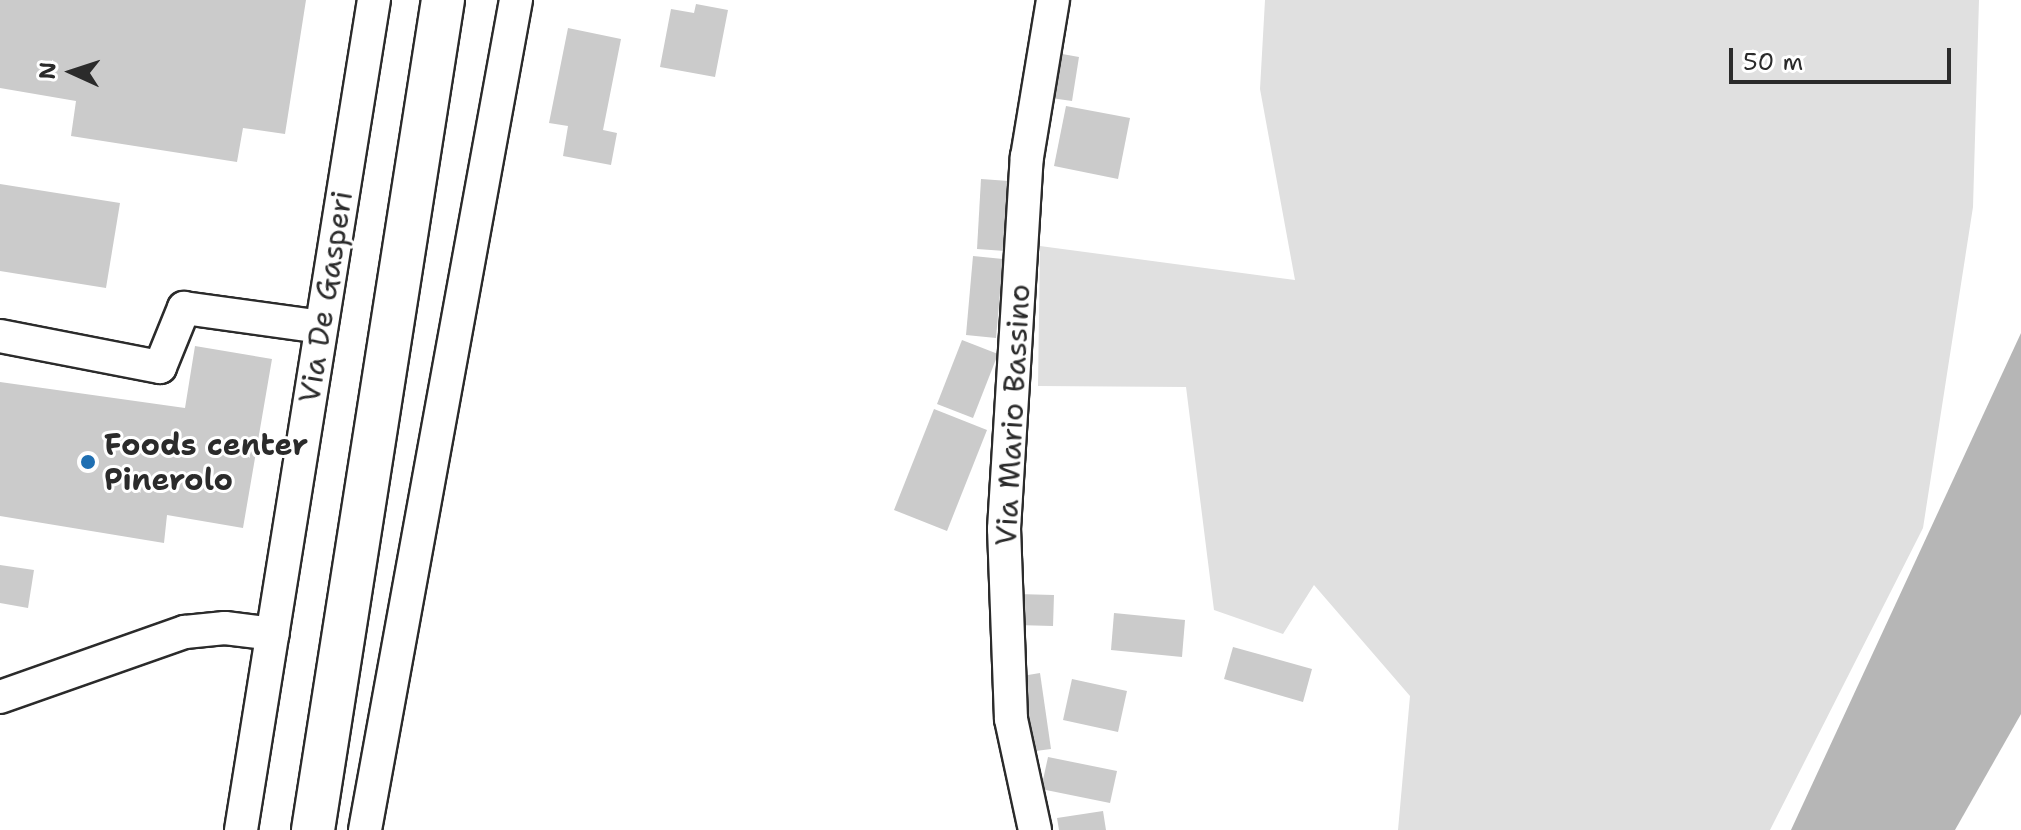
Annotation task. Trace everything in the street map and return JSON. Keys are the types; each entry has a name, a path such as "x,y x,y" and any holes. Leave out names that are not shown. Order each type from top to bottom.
{"main road":[{"path":"313,830 443,0"},
{"path":"376,424 425,280 471,0"}],"street":[{"name":"Via De Gasperi","path":"241,830 374,0"},
{"path":"365,830 516,0"},
{"name":"Via Mario Bassino","path":"1035,830 1011,719 1004,529 1027,157 1053,0"},
{"path":"0,336 160,367 184,308 321,327"},
{"path":"0,697 185,632 225,628 273,634"}],"shaded area":[{"path":"1265,0 1979,0 1973,207 1923,528 1770,830 1398,830 1410,696 1314,585 1283,634 1214,610 1186,387 1038,386 1040,246 1295,280 1260,89"},
{"path":"2021,333 2021,714 1955,830 1791,830"}],"building":[{"path":"0,0 306,0 285,134 243,128 237,162 71,136 76,101 0,88"},
{"path":"696,4 728,10 715,77 660,67 671,9 694,13"},
{"path":"568,28 621,39 603,130 617,133 611,165 563,156 568,126 549,123"},
{"path":"1051,52 1079,57 1072,101 1044,97"},
{"path":"1066,106 1130,118 1118,179 1054,166"},
{"path":"981,179 1009,181 1005,251 977,249"},
{"path":"0,184 120,203 106,288 0,271"},
{"path":"973,256 1003,259 996,338 966,335"},
{"path":"962,340 998,354 973,418 937,404"},
{"name":"Foods center Pinerolo","path":"195,346 272,359 243,528 167,515 164,543 0,516 0,382 185,408"},
{"path":"934,409 987,430 947,531 894,510"},
{"path":"0,565 34,570 28,608 0,603"},
{"path":"1017,594 1054,595 1053,626 1016,625"},
{"path":"1114,613 1185,620 1182,657 1111,650"},
{"path":"1233,647 1312,669 1303,702 1224,679"},
{"path":"1040,673 1051,749 1028,752 1016,677"},
{"path":"1072,679 1127,691 1118,732 1063,720"},
{"path":"1048,757 1117,771 1110,803 1041,789"},
{"path":"1103,811 1106,830 1059,830 1057,818"}],"place":[{"name":"Foods center Pinerolo","path":"88,462"}]}
